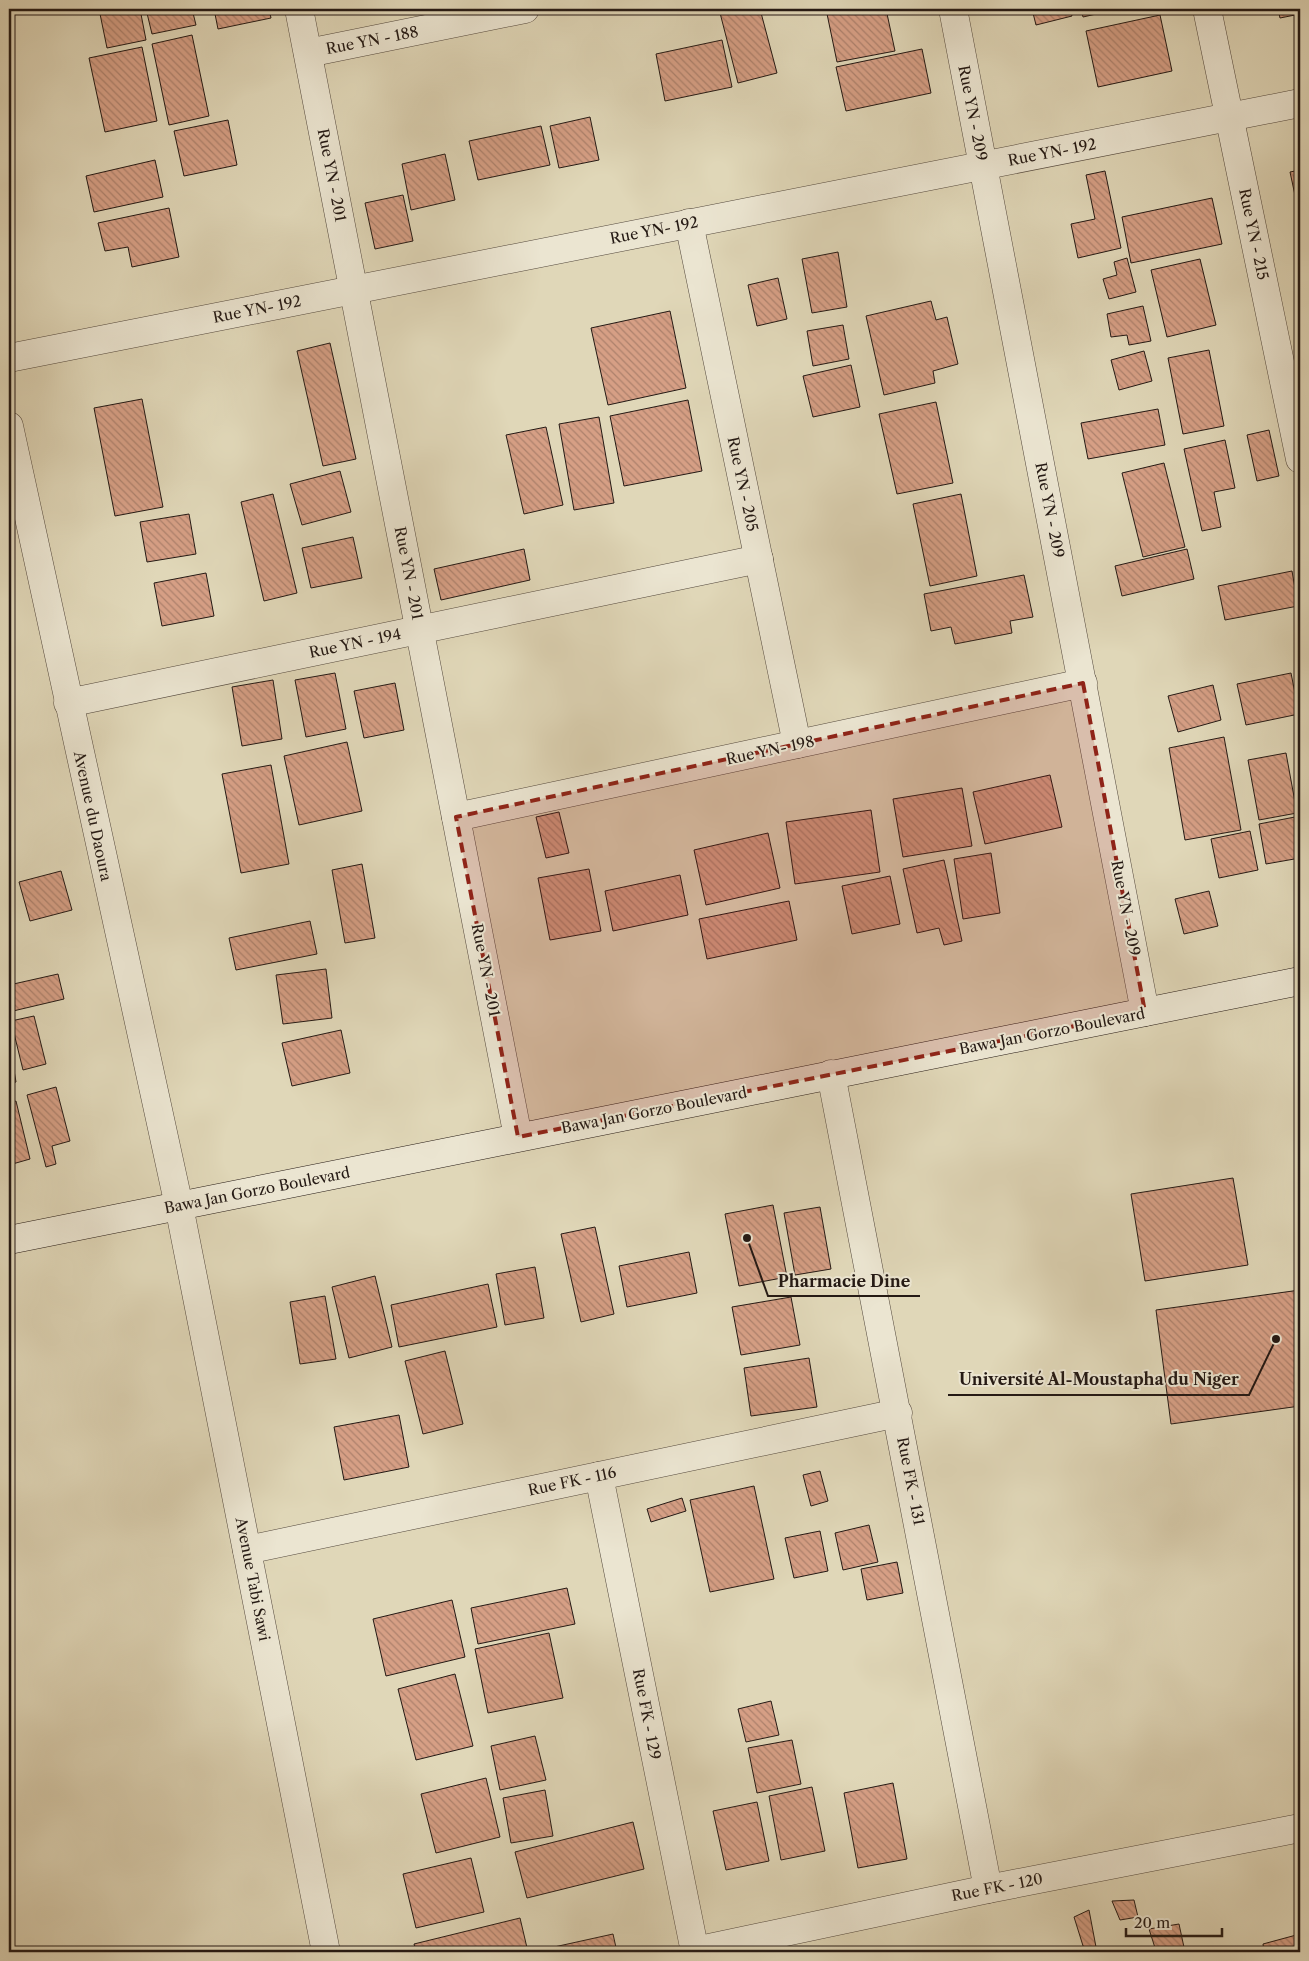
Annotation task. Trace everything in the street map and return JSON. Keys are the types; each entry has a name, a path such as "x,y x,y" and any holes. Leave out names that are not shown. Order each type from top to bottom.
{"street":[{"name":"Rue YN - 201","path":"299,9 518,1137"},
{"name":"Rue YN - 188","path":"308,53 525,9"},
{"name":"Rue YN - 209","path":"953,9 1146,1012"},
{"name":"Rue YN - 215","path":"1207,9 1300,459"},
{"name":"Rue YN- 192","path":"9,358 1300,103"},
{"name":"Rue YN - 205","path":"688,223 798,744"},
{"name":"Avenue du Daoura","path":"9,426 179,1206"},
{"name":"Rue YN - 194","path":"68,703 759,559"},
{"name":"Rue YN- 198","path":"456,817 1083,683"},
{"name":"Bawa Jan Gorzo Boulevard","path":"9,1240 1300,981"},
{"name":"Rue FK - 131","path":"831,1074 898,1413 988,1889"},
{"name":"Avenue Tabi Sawi","path":"179,1206 326,1952"},
{"name":"Rue FK - 116","path":"247,1550 898,1413"},
{"name":"Rue FK - 129","path":"599,1476 695,1951"},
{"name":"Rue FK - 120","path":"695,1951 988,1889 1300,1828"}],"highlighted area":[{"path":"1083,683 1145,1012 518,1137 456,817"}],"building":[{"path":"99,9 140,9 146,40 107,48"},
{"path":"146,9 192,9 196,25 152,34"},
{"path":"214,9 269,9 271,18 218,29"},
{"path":"719,9 760,9 777,73 738,83"},
{"path":"826,9 886,9 895,51 837,62"},
{"path":"1032,9 1070,9 1072,16 1036,25"},
{"path":"1081,9 1118,9 1083,17"},
{"path":"1278,9 1300,9 1300,14 1280,18"},
{"path":"1160,15 1172,71 1098,87 1086,31"},
{"path":"192,35 209,116 169,125 152,44"},
{"path":"722,40 732,87 665,101 656,54"},
{"path":"142,47 157,121 105,132 89,58"},
{"path":"922,49 931,93 846,111 836,67"},
{"path":"590,117 599,160 559,168 550,126"},
{"path":"228,120 237,165 184,176 174,131"},
{"path":"541,126 550,165 478,180 469,141"},
{"path":"445,154 455,200 411,210 402,164"},
{"path":"155,160 163,197 94,212 86,176"},
{"path":"1300,170 1300,213 1299,214 1290,172"},
{"path":"1105,171 1121,248 1078,258 1071,224 1095,219 1086,175"},
{"path":"403,195 413,241 375,249 365,203"},
{"path":"1212,198 1222,244 1131,263 1122,217"},
{"path":"169,208 179,257 132,267 128,247 105,251 98,223"},
{"path":"838,252 847,307 812,313 802,259"},
{"path":"1127,258 1136,292 1109,299 1103,279 1117,275 1114,262"},
{"path":"1200,259 1216,325 1167,337 1151,270"},
{"path":"778,278 787,319 757,326 748,285"},
{"path":"931,301 936,320 947,317 958,364 933,371 935,383 884,395 866,316"},
{"path":"1143,306 1151,341 1129,345 1127,335 1111,337 1107,314"},
{"path":"670,311 686,388 608,405 591,328"},
{"path":"843,325 849,359 813,366 807,331"},
{"path":"330,343 356,459 323,466 297,351"},
{"path":"1209,350 1224,426 1183,434 1168,358"},
{"path":"1144,351 1152,381 1119,390 1111,360"},
{"path":"851,365 860,407 813,417 803,376"},
{"path":"142,399 163,507 115,516 94,408"},
{"path":"688,400 702,471 624,486 610,416"},
{"path":"936,402 953,483 897,494 879,414"},
{"path":"1158,409 1165,445 1088,459 1081,423"},
{"path":"599,417 614,503 574,510 559,424"},
{"path":"546,427 563,505 524,514 506,435"},
{"path":"1269,430 1279,476 1257,481 1247,435"},
{"path":"1225,440 1235,488 1214,492 1221,527 1202,531 1184,449"},
{"path":"1164,463 1185,547 1143,557 1122,473"},
{"path":"340,471 351,512 302,525 290,484"},
{"path":"273,494 297,593 264,601 241,502"},
{"path":"961,494 977,576 930,586 913,504"},
{"path":"189,514 196,554 147,562 140,522"},
{"path":"353,537 362,578 311,588 302,548"},
{"path":"524,549 530,580 441,600 434,569"},
{"path":"1187,549 1194,579 1122,596 1115,566"},
{"path":"1292,571 1298,606 1225,620 1218,586"},
{"path":"206,573 214,616 162,626 154,583"},
{"path":"1024,575 1033,617 1010,621 1012,633 955,644 951,627 931,631 924,594"},
{"path":"335,673 346,729 306,737 295,680"},
{"path":"1291,673 1299,714 1246,725 1237,684"},
{"path":"273,680 282,739 242,746 232,687"},
{"path":"395,683 404,730 364,738 354,691"},
{"path":"1213,685 1221,720 1178,732 1168,696"},
{"path":"1224,737 1241,830 1185,840 1169,748"},
{"path":"347,742 362,811 299,825 284,756"},
{"path":"1286,753 1297,813 1259,820 1248,760"},
{"path":"271,765 289,864 241,873 222,774"},
{"path":"1050,775 1062,827 985,844 973,792"},
{"path":"962,788 972,846 903,857 893,799"},
{"path":"871,810 880,872 795,884 786,822"},
{"path":"559,812 569,853 546,858 536,817"},
{"path":"1300,816 1300,858 1266,864 1259,824"},
{"path":"1250,831 1258,870 1219,878 1211,839"},
{"path":"768,833 780,888 706,905 694,850"},
{"path":"991,853 1000,913 963,919 954,859"},
{"path":"944,860 962,941 944,945 939,928 917,933 903,869"},
{"path":"362,864 375,938 345,943 332,870"},
{"path":"589,869 601,931 550,940 538,878"},
{"path":"61,871 72,910 30,921 19,882"},
{"path":"680,875 688,915 613,931 605,891"},
{"path":"890,876 900,924 852,934 842,886"},
{"path":"1209,891 1218,926 1184,934 1175,899"},
{"path":"789,901 797,940 707,959 699,919"},
{"path":"310,921 317,954 236,970 229,938"},
{"path":"326,969 332,1018 283,1024 276,975"},
{"path":"58,974 64,999 13,1011 9,985"},
{"path":"34,1016 46,1064 23,1070 11,1021"},
{"path":"341,1030 350,1073 292,1086 282,1043"},
{"path":"9,1041 16,1082 9,1084"},
{"path":"56,1087 70,1141 52,1146 56,1164 46,1167 27,1095"},
{"path":"16,1101 30,1159 9,1165 9,1103"},
{"path":"1233,1178 1248,1265 1145,1281 1131,1194"},
{"path":"773,1205 787,1277 739,1286 725,1214"},
{"path":"820,1207 831,1269 795,1275 784,1213"},
{"path":"595,1227 614,1314 581,1322 561,1234"},
{"path":"689,1252 697,1293 627,1307 619,1266"},
{"path":"535,1267 544,1318 505,1325 496,1274"},
{"path":"375,1276 392,1347 349,1358 332,1287"},
{"path":"488,1284 497,1327 399,1347 391,1305"},
{"path":"1300,1290 1300,1406 1171,1424 1156,1310"},
{"path":"325,1296 336,1359 300,1364 290,1302"},
{"path":"791,1297 800,1345 741,1355 732,1307"},
{"path":"445,1351 463,1424 423,1434 405,1361"},
{"path":"809,1358 817,1407 751,1416 744,1368"},
{"path":"399,1415 409,1467 344,1480 334,1427"},
{"path":"820,1471 828,1501 811,1506 803,1475"},
{"path":"754,1486 774,1579 710,1592 690,1500"},
{"path":"682,1498 686,1511 651,1522 647,1509"},
{"path":"869,1525 878,1562 843,1570 835,1533"},
{"path":"820,1531 828,1571 794,1578 785,1538"},
{"path":"897,1562 903,1593 867,1600 861,1569"},
{"path":"567,1588 575,1624 478,1644 471,1608"},
{"path":"452,1600 465,1657 386,1676 373,1619"},
{"path":"549,1633 563,1698 488,1713 475,1649"},
{"path":"455,1674 473,1746 416,1760 398,1689"},
{"path":"771,1701 779,1735 746,1742 738,1709"},
{"path":"535,1736 546,1780 500,1790 491,1746"},
{"path":"792,1740 801,1784 757,1793 748,1748"},
{"path":"486,1778 500,1837 436,1853 421,1794"},
{"path":"893,1783 907,1859 858,1868 844,1793"},
{"path":"812,1787 825,1851 781,1860 769,1796"},
{"path":"545,1790 553,1836 511,1843 503,1798"},
{"path":"757,1802 769,1861 726,1870 713,1811"},
{"path":"633,1822 644,1869 527,1898 515,1852"},
{"path":"471,1858 484,1912 416,1928 403,1874"},
{"path":"1134,1900 1138,1917 1120,1920 1112,1901"},
{"path":"1089,1910 1096,1947 1084,1949 1074,1917"},
{"path":"520,1918 528,1952 416,1952 414,1944"},
{"path":"1179,1924 1185,1952 1151,1952 1151,1950 1156,1951 1149,1929"},
{"path":"613,1934 617,1952 536,1952 536,1951"},
{"path":"1300,1934 1300,1952 1264,1952 1263,1944"}],"place":[{"name":"Pharmacie Dine","path":"747,1238"},
{"name":"Université Al-Moustapha du Niger","path":"1276,1339"}]}
